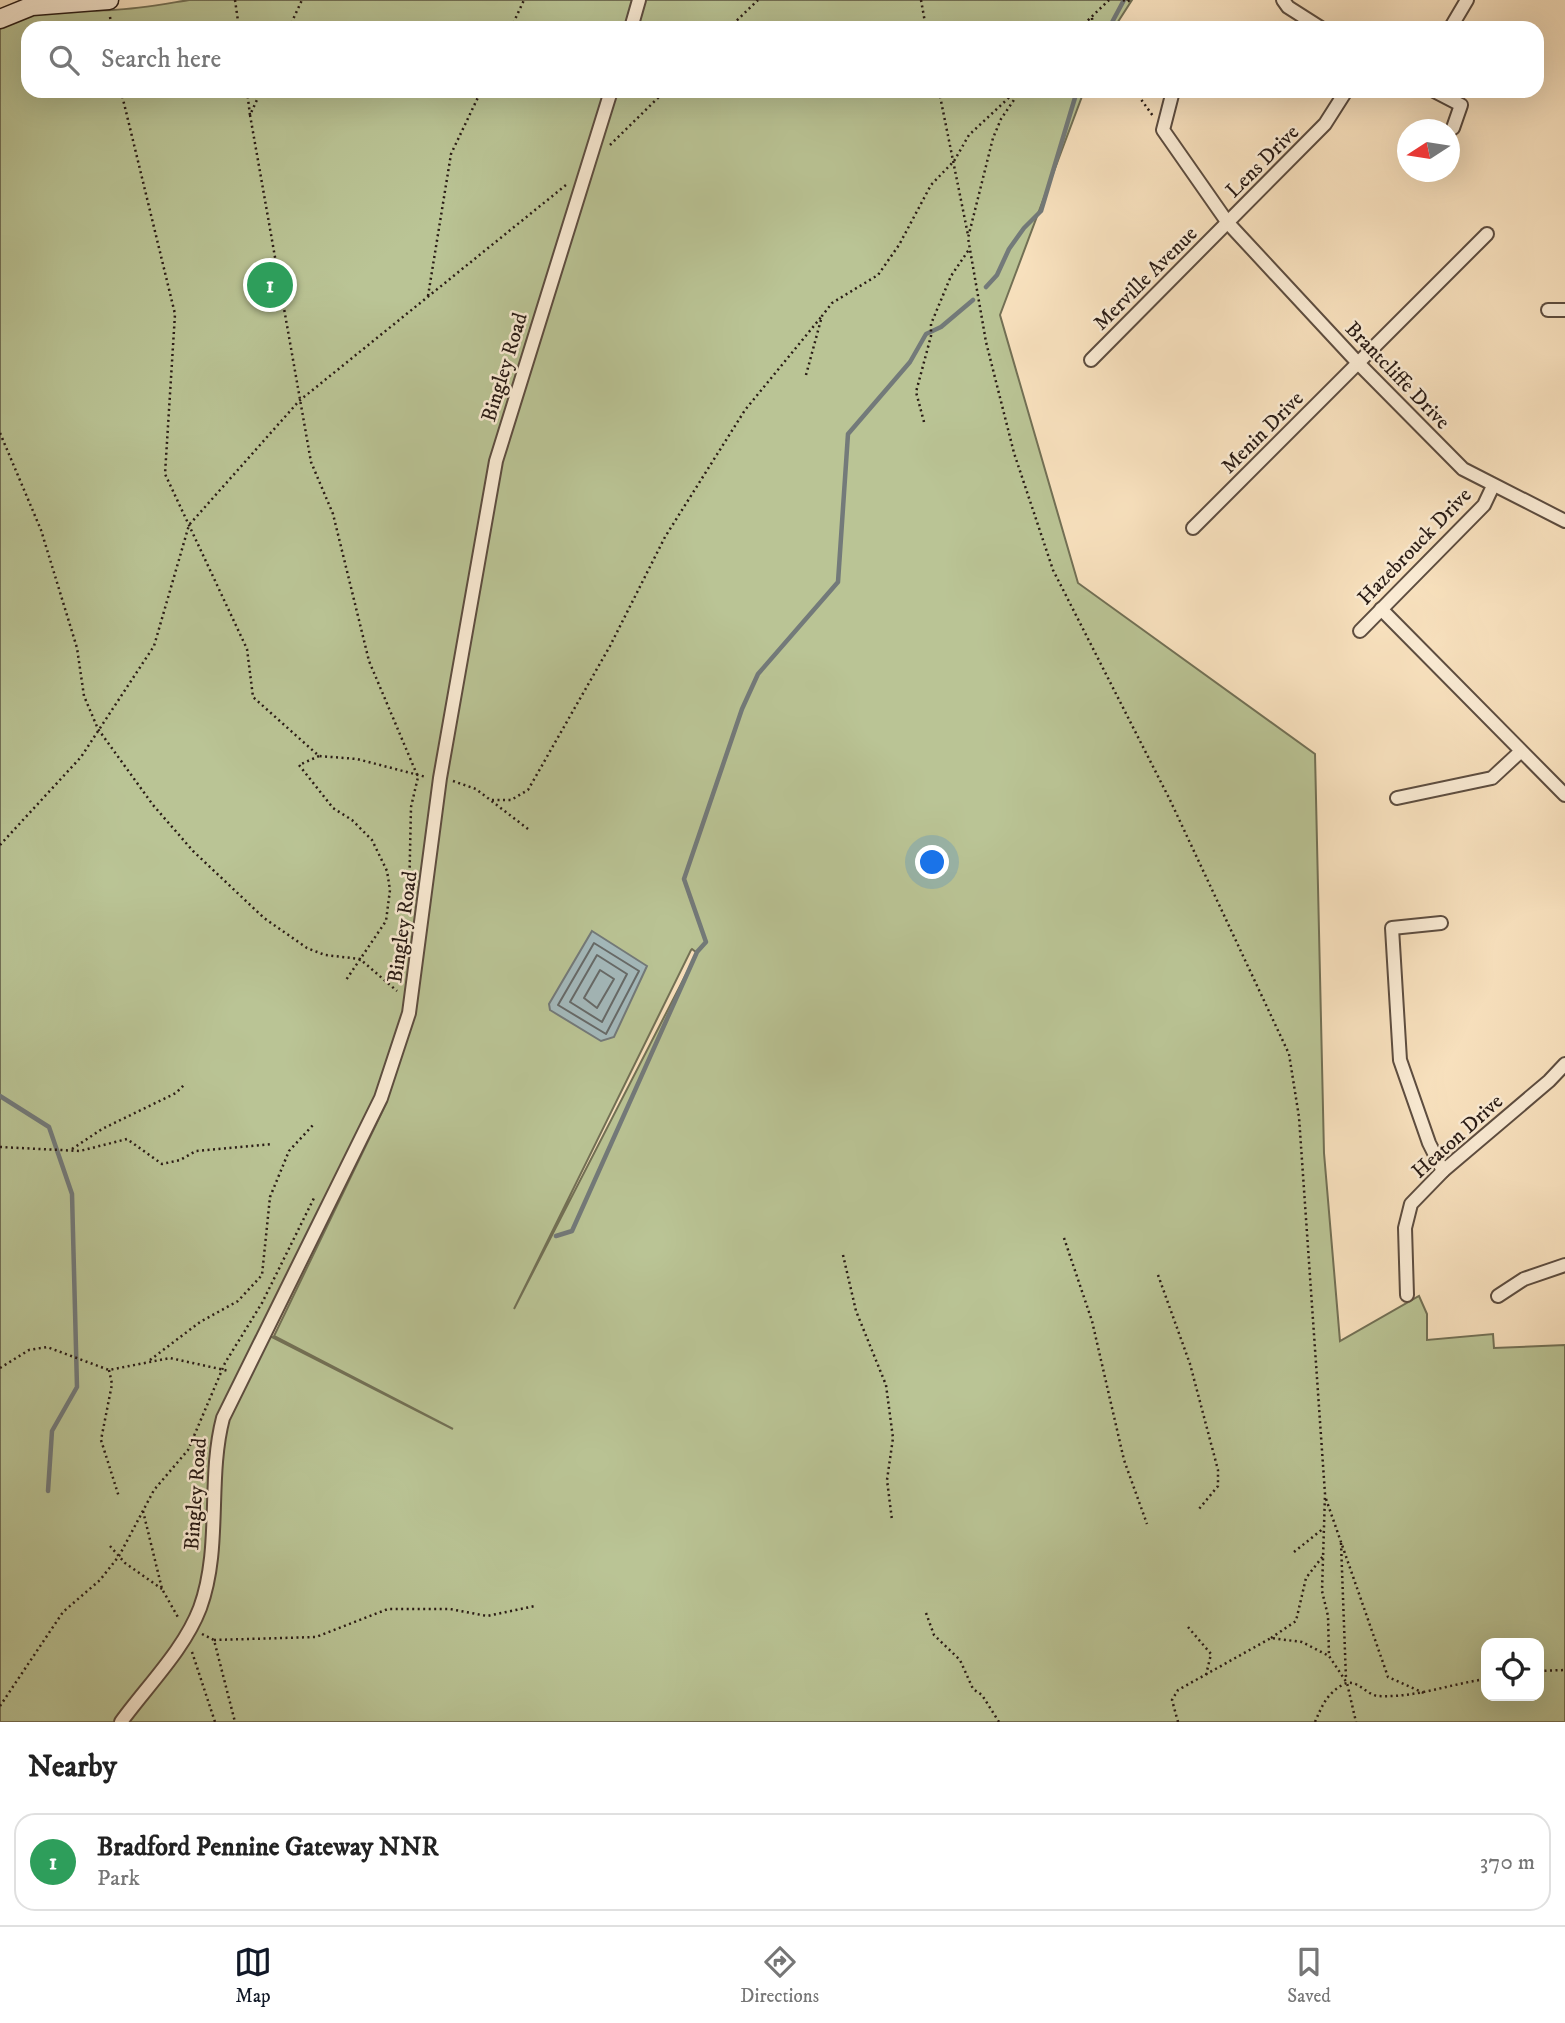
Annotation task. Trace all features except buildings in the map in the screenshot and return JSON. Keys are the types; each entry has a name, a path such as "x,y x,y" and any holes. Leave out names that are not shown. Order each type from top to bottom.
{"street":[{"path":"0,19 32,6 109,0"},
{"path":"633,21 639,0"},
{"path":"1283,0 1288,7 1310,21"},
{"path":"1455,21 1467,0"},
{"name":"Bingley Road","path":"121,1722 199,1611 208,1575 216,1441 222,1418 381,1098 397,1057 409,1013 440,778 496,461 609,98"},
{"path":"1163,130 1171,98"},
{"name":"Lens Drive","path":"1228,223 1325,124 1342,98"},
{"path":"1448,98 1461,105 1456,119"},
{"name":"Brantcliffe Drive","path":"1163,130 1228,223 1357,363 1464,470 1565,521"},
{"name":"Merville Avenue","path":"1091,360 1228,223"},
{"name":"Menin Drive","path":"1193,528 1487,234"},
{"path":"1548,310 1565,310"},
{"name":"Hazebrouck Drive","path":"1360,631 1484,505 1493,486"},
{"path":"1381,609 1565,795"},
{"path":"1397,798 1492,778 1520,752"},
{"path":"1441,923 1392,928 1400,1060 1443,1171"},
{"name":"Heaton Drive","path":"1407,1295 1405,1228 1411,1204 1443,1171 1549,1082 1565,1064"},
{"path":"1498,1296 1524,1279 1565,1265"}],"path":[{"path":"235,0 238,21"},
{"path":"292,21 302,0"},
{"path":"514,21 524,0"},
{"path":"736,21 758,0"},
{"path":"921,0 925,21"},
{"path":"1088,21 1109,0"},
{"path":"123,98 175,314 165,474 247,649 253,697 319,756"},
{"path":"248,98 299,401 312,462 333,514 369,661 418,777 411,807 409,899"},
{"path":"250,115 258,98"},
{"path":"427,298 451,153 478,98"},
{"path":"607,148 658,98"},
{"path":"940,98 997,394 1040,539 1170,800 1289,1054 1299,1117 1325,1494 1322,1591 1328,1616 1329,1656"},
{"path":"491,800 511,800 528,790 610,646 659,546 744,410 832,303 877,275 899,245 923,196 954,161 969,135 1010,98"},
{"path":"968,238 993,138 1014,98"},
{"path":"1140,98 1163,130"},
{"path":"0,845 80,757 154,646 189,525 299,401 566,185"},
{"path":"924,422 916,392 931,336 931,324 951,276 970,248"},
{"path":"806,375 822,316"},
{"path":"0,433 41,530 76,648 84,696 98,729 177,833 264,918 307,948 325,955 360,959 400,993 402,981"},
{"path":"346,980 386,920 390,890 387,871 372,840 333,807 299,765 319,756 357,759 418,777 461,782 491,800 528,829"},
{"path":"69,1150 102,1129 176,1093 184,1085"},
{"path":"149,1360 200,1322 238,1301 262,1275 271,1197 289,1151 313,1125"},
{"path":"0,1147 88,1150 119,1139 127,1139 162,1164 180,1160 196,1151 273,1144"},
{"path":"0,1706 63,1612 100,1580 119,1556 162,1479 188,1450 222,1369 262,1303 317,1194"},
{"path":"1064,1238 1092,1321 1124,1460 1147,1524"},
{"path":"843,1255 856,1311 886,1385 893,1438 887,1479 892,1520"},
{"path":"1158,1275 1190,1364 1218,1470 1218,1486 1199,1508"},
{"path":"0,1368 29,1350 47,1347 109,1370 149,1360 184,1360 242,1376"},
{"path":"109,1370 112,1384 101,1440 119,1497"},
{"path":"1325,1494 1388,1677 1424,1693"},
{"path":"144,1511 162,1589 175,1615 214,1640 316,1637 388,1609 438,1608 487,1616 535,1605"},
{"path":"1294,1552 1324,1528"},
{"path":"1341,1540 1347,1683 1356,1722"},
{"path":"110,1546 162,1589"},
{"path":"1178,1722 1172,1700 1178,1690 1272,1638 1296,1621 1306,1578 1323,1555"},
{"path":"926,1613 934,1635 960,1660 973,1689 982,1695 999,1722"},
{"path":"190,1627 190,1645 215,1722"},
{"path":"1188,1627 1211,1654 1206,1675"},
{"path":"1272,1638 1302,1642 1329,1656 1347,1683"},
{"path":"214,1640 235,1722"},
{"path":"1544,1671 1565,1670"},
{"path":"1315,1722 1326,1697 1347,1683 1355,1683 1375,1696 1424,1693 1481,1680"}],"green space":[{"path":"189,0 1132,0 1118,21 21,21 21,98 1081,98 1000,315 1078,583 1315,754 1324,1153 1340,1341 1419,1296 1427,1314 1427,1340 1493,1334 1494,1348 1565,1345 1565,1722 0,1722 0,29 39,13 122,9","holes":["692,949 697,953 514,1309 691,950","382,1099 387,1102 274,1336 453,1429 264,1333"]}],"water":[{"path":"592,931 647,966 614,1037 601,1041 550,1010 549,1004"}],"waterway":[{"path":"1113,21 1124,0"},
{"path":"986,287 997,275 1009,249 1024,228 1041,211 1075,98"},
{"path":"556,1236 572,1231 697,952 706,942 684,879 742,709 758,674 838,582 848,434 910,362 926,334 941,327 973,300"},
{"path":"0,1096 49,1127 72,1194 77,1387 52,1431 48,1491"}],"place":[{"name":"Bradford Pennine Gateway NNR","path":"270,285"}]}
